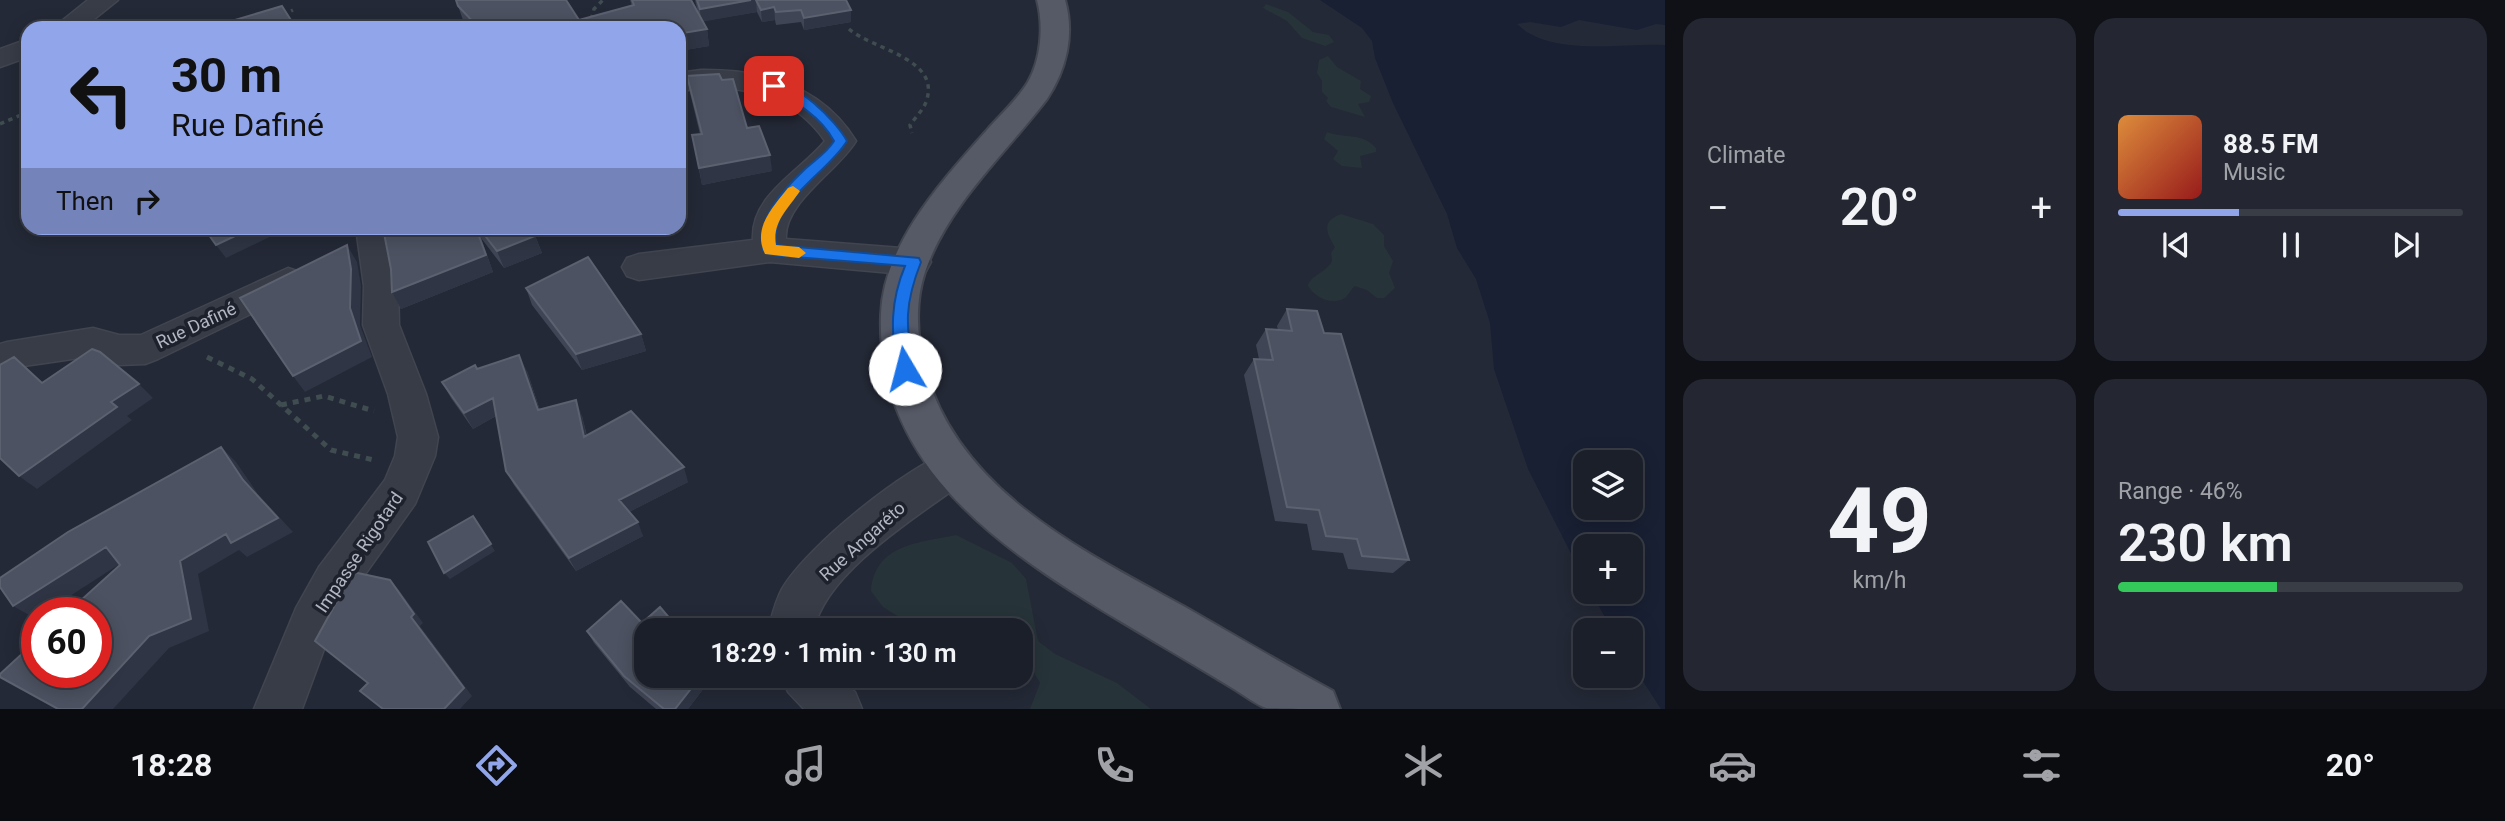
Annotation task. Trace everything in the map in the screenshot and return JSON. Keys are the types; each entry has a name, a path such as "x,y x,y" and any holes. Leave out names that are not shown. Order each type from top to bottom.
{"main road":[{"path":"1051,0 1056,50 1045,82 956,186 924,237 901,294 899,328 905,369 916,409 932,442 996,513 1057,558 1315,709"}],"street":[{"path":"76,21 106,0"},
{"path":"0,59 21,50"},
{"path":"686,82 731,79 774,86 806,103 832,125 841,141 834,153 806,175 771,219 768,240 770,250"},
{"name":"Rue Dafiné","path":"0,360 20,352 93,342 119,350 145,349 170,339 351,244"},
{"name":"Impasse Rigotard","path":"278,709 296,660 323,602 394,501 415,456 418,437 407,394 381,325 381,286 351,244"},
{"path":"639,267 770,250 914,262"},
{"name":"Rue Angaréto","path":"794,618 798,605 823,572 888,514 953,468"},
{"path":"816,688 838,709"}],"path":[{"path":"591,21 594,9 603,0"},
{"path":"274,18 293,10"},
{"path":"849,29 859,39 909,60 923,74 929,93 922,109 910,125 912,133"},
{"path":"0,124 21,115"},
{"path":"170,339 182,351 218,360 247,375 331,450 364,457 385,466 389,494 394,501"},
{"path":"280,405 324,397 366,410 409,409"}],"shaded area":[{"path":"1266,4 1288,12 1313,32 1329,35 1334,42 1325,46 1302,38 1287,21 1263,8"},
{"path":"1328,56 1337,67 1361,81 1360,89 1371,96 1369,102 1358,104 1365,117 1331,107 1326,101 1328,98 1322,92 1322,81 1317,73 1319,60"},
{"path":"1327,132 1365,140 1376,148 1376,152 1360,156 1362,168 1342,166 1333,159 1338,151 1324,139"},
{"path":"1341,214 1373,224 1384,235 1384,246 1393,261 1389,273 1395,288 1384,298 1377,298 1367,290 1355,286 1343,299 1333,301 1319,297 1308,286 1332,261 1331,253 1335,247 1327,228 1330,220"},
{"path":"956,535 1012,563 1026,579 1038,641 1055,654 1117,683 1151,709 1030,709 1040,683 1033,671 1033,618 901,618 883,607 871,591 874,575 881,564 901,548"}],"water":[{"path":"1320,0 1665,0 1665,25 1656,24 1637,30 1579,20 1561,27 1530,22 1517,24 1531,34 1567,45 1665,45 1665,709 1661,709 1643,681 1643,618 1605,618 1598,604 1643,604 1643,534 1573,534 1573,557 1528,469 1494,369 1490,323 1476,279 1457,248 1447,214 1393,103 1375,58 1372,41 1362,28"}],"building":[{"path":"456,0 566,0 579,20 634,5 632,0 691,0 707,29 686,32 686,21 472,21 458,6"},
{"path":"697,0 751,0 700,9"},
{"path":"756,0 846,0 851,10 804,18 801,10 776,12 774,7 761,10"},
{"path":"282,6 292,21 232,21"},
{"path":"719,74 722,80 733,79 747,128 759,126 770,155 699,168 692,135 702,134 687,76"},
{"path":"209,235 237,235 216,245"},
{"path":"384,235 479,235 486,255 392,292"},
{"path":"484,235 535,235 535,236 497,251"},
{"path":"347,245 351,269 350,308 361,341 293,376 240,298"},
{"path":"588,257 641,334 576,354 526,288"},
{"path":"1287,309 1317,311 1324,333 1341,334 1409,560 1362,556 1357,539 1326,536 1319,510 1287,507 1254,359 1273,360 1266,329 1292,331"},
{"path":"92,349 100,352 139,384 111,402 117,407 19,476 0,458 0,365 14,357 42,383"},
{"path":"519,355 538,410 576,400 584,437 631,411 684,467 619,500 638,522 569,558 506,471 493,398 464,413 442,382 475,365 477,369"},
{"path":"221,447 243,480 278,518 231,543 226,534 180,561 191,619 149,636 112,676 112,597 85,597 120,565 106,547 27,597 21,597 21,601 13,606 0,587 0,578 68,532"},
{"path":"473,516 491,544 444,573 428,542"},
{"path":"353,572 390,580 414,614 411,617 464,688 444,709 383,709 360,691 368,683 315,641"},
{"path":"621,601 637,618 634,618 634,684 624,676 587,631"},
{"path":"660,607 669,618 648,618"},
{"path":"21,655 21,688 101,688 82,709 58,709 0,677"},
{"path":"639,688 692,688 675,709 664,709"}],"slow traffic":[{"path":"793,191 771,219 768,240 770,250 799,253"}],"route":[{"path":"774,86 806,103 832,125 841,141 834,153 806,175 771,219 768,240 770,250 914,262 901,294 899,328 905,369"}]}
